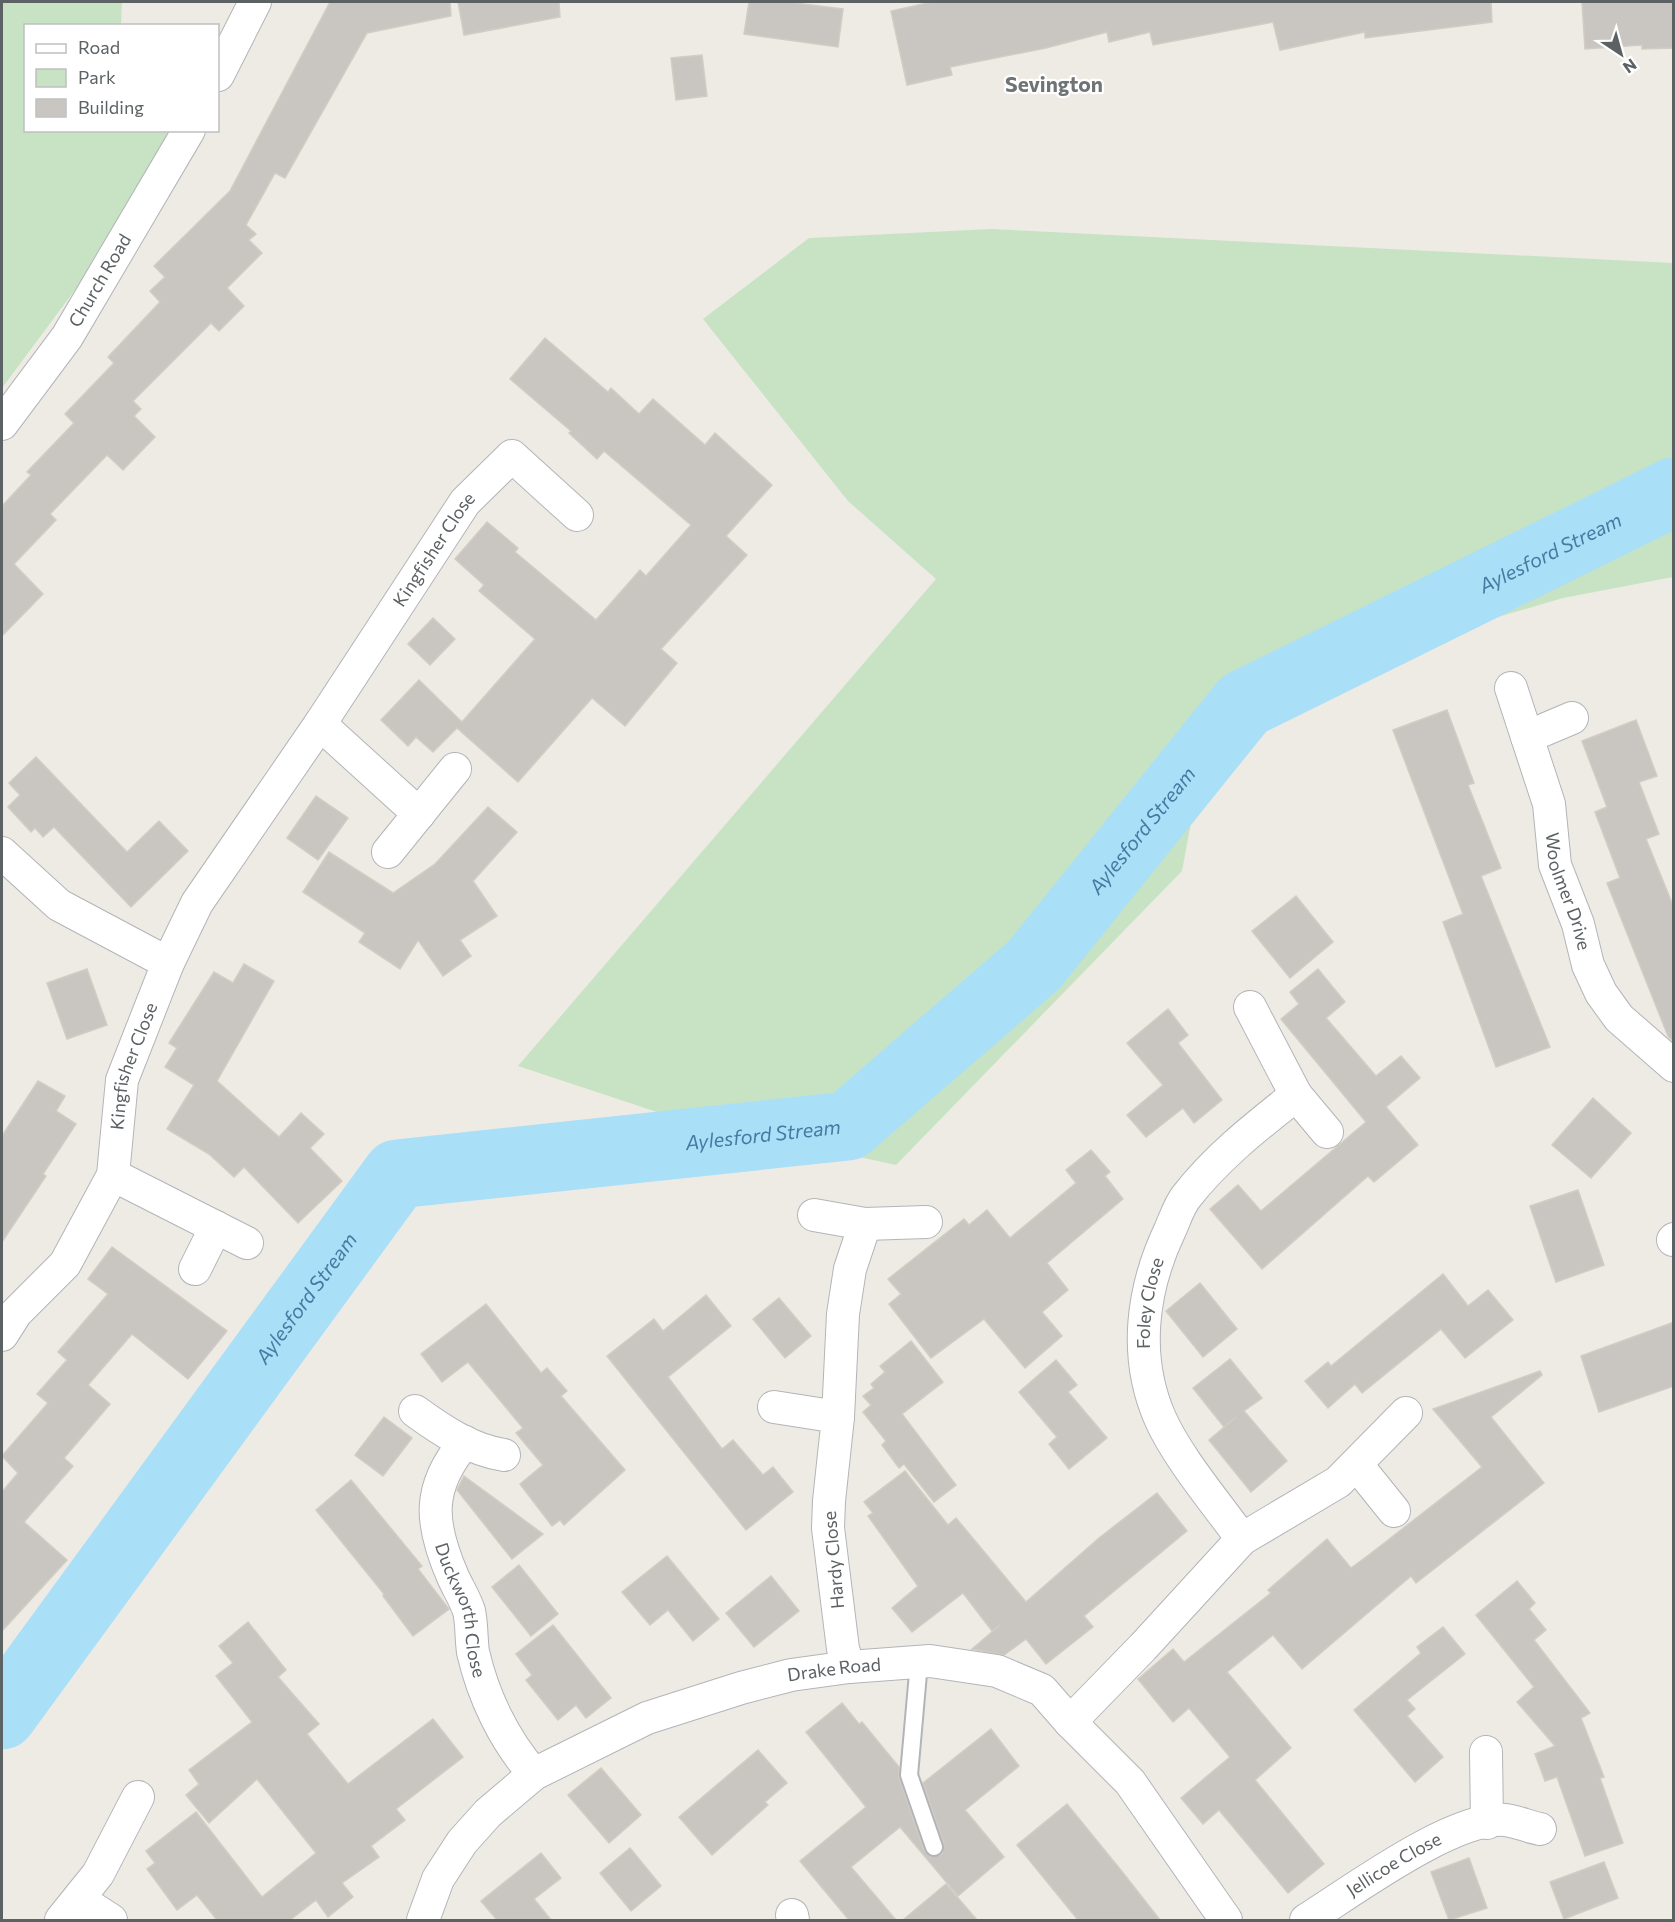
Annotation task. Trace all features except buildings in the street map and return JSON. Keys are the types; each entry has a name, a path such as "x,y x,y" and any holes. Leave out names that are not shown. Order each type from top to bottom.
{"street":[{"path":"219,73 255,2"},
{"name":"Church Road","path":"2,424 67,337 188,132"},
{"name":"Kingfisher Close","path":"2,1335 16,1313 65,1264 113,1175 122,1080 168,963 196,903 320,724 465,502 512,456 577,515"},
{"name":"Woolmer Drive","path":"1510,688 1549,804 1555,865 1578,924 1588,965 1601,993 1619,1018 1674,1066"},
{"path":"1527,737 1572,718"},
{"path":"320,724 419,814"},
{"path":"388,852 456,769"},
{"path":"2,853 59,904 168,963"},
{"path":"1250,1007 1296,1095 1327,1132"},
{"name":"Foley Close","path":"1242,1539 1197,1478 1160,1418 1147,1377 1143,1327 1149,1282 1184,1199 1211,1168 1296,1095"},
{"path":"113,1175 247,1243"},
{"path":"814,1215 865,1224 926,1222"},
{"name":"Hardy Close","path":"849,1667 843,1649 828,1528 838,1417 843,1314 850,1269 865,1224"},
{"path":"195,1269 216,1227"},
{"path":"774,1407 838,1417"},
{"path":"415,1411 444,1432 465,1442 504,1455"},
{"path":"1070,1722 1143,1647 1242,1539 1338,1482 1406,1413"},
{"name":"Duckworth Close","path":"465,1442 448,1463 436,1491 438,1542 469,1611 475,1658 491,1707 520,1758 534,1774"},
{"path":"1357,1465 1394,1512"},
{"name":"Drake Road","path":"423,1920 438,1880 462,1842 488,1813 534,1774 647,1718 790,1675 849,1667 930,1661 997,1671 1042,1690 1070,1722 1130,1782 1226,1920"},
{"path":"1485,1752 1487,1823"},
{"path":"111,1920 71,1910 116,1842 138,1797"},
{"name":"Jellicoe Close","path":"1306,1920 1436,1841 1473,1825 1504,1820 1540,1830"}],"lane":[{"path":"919,1662 909,1775 934,1847"}],"green space":[{"path":"2,2 122,2 121,24 24,24 24,132 169,132 80,283 2,388"},
{"path":"991,229 1673,263 1673,577 1563,598 1214,700 1182,871 896,1165 666,1115 518,1066 936,579 848,501 703,319 809,238"}],"waterway":[{"name":"Aylesford Stream","path":"2,1715 397,1174 848,1126 1034,965 1244,704 1674,492"}],"district":[{"name":"Sevington","path":"1054,85"}]}
